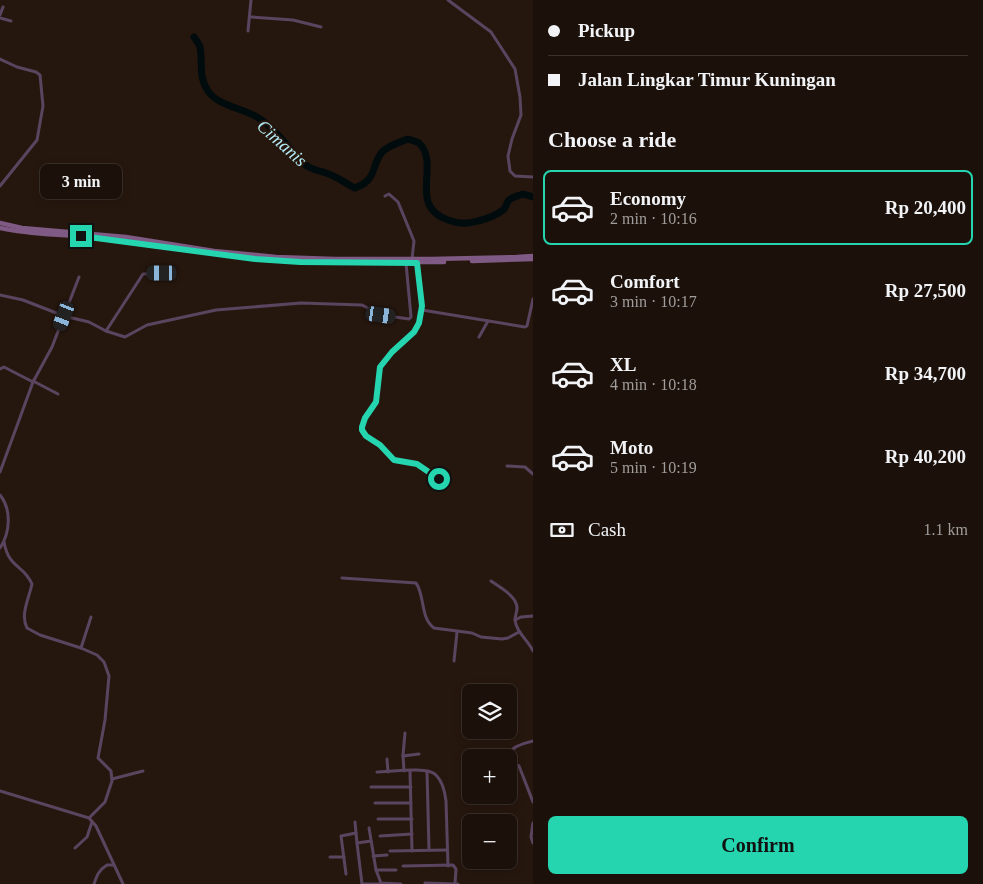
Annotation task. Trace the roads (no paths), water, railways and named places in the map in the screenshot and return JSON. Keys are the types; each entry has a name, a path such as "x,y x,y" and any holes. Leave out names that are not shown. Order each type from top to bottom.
{"main road":[{"path":"0,223 22,228 126,237 214,251 276,257 412,259 533,256"},
{"path":"0,228 255,259 300,262 417,263 533,260"}],"street":[{"path":"248,31 251,17 251,0"},
{"path":"448,0 491,32 515,69 522,115 510,146 508,165 510,171 515,176 533,177"},
{"path":"3,7 0,16 11,21"},
{"path":"251,17 293,20 321,27"},
{"path":"0,59 40,75 43,106 37,140 0,186"},
{"path":"385,196 389,194 398,202 414,241 412,259"},
{"path":"0,295 23,300 64,316 89,322 106,332 125,337 147,325 216,310 301,303 362,305 381,315 409,319 411,317 406,263"},
{"path":"417,263 422,310 419,323 414,332 392,352 380,367 376,402 365,418 362,430 366,436 380,445 394,460 417,464 439,479"},
{"path":"106,332 142,274 162,273"},
{"path":"0,472 33,381 52,347 79,277"},
{"path":"422,310 525,327 527,326 533,299"},
{"path":"479,337 488,321"},
{"path":"0,369 4,367 58,394"},
{"path":"507,466 525,467 533,474"},
{"path":"0,495 9,520 4,542 0,548"},
{"path":"4,542 12,563 24,572 32,584 26,603 25,622 27,628 40,635 81,648 100,657 104,662 108,676 106,720 98,755 99,761 111,771 112,779 103,805 89,818"},
{"path":"342,578 416,582 423,608 431,627 472,633 481,637 502,639 519,632"},
{"path":"491,581 508,593 514,601 517,608 515,620 519,632 527,640 533,651"},
{"path":"515,620 521,617 533,616"},
{"path":"81,648 91,617"},
{"path":"454,661 457,632"},
{"path":"404,733 404,771"},
{"path":"511,749 533,741"},
{"path":"403,756 419,754"},
{"path":"387,759 388,772"},
{"path":"517,764 533,802"},
{"path":"112,779 144,771"},
{"path":"410,771 412,851"},
{"path":"377,772 427,771 436,774 444,790 446,800 448,866"},
{"path":"427,771 429,850"},
{"path":"371,787 411,787"},
{"path":"0,791 89,818 96,826 123,884"},
{"path":"375,803 411,803"},
{"path":"378,819 412,819"},
{"path":"75,848 87,837 92,822"},
{"path":"355,822 362,884 401,884"},
{"path":"533,823 531,836 533,843"},
{"path":"369,828 376,870 381,884"},
{"path":"346,874 340,836 356,833"},
{"path":"380,836 412,834"},
{"path":"358,843 371,841"},
{"path":"390,850 447,850"},
{"path":"374,856 387,855"},
{"path":"330,857 344,857"},
{"path":"94,884 97,874 102,869 107,865 114,866"},
{"path":"403,866 450,865 455,867 456,884 425,882"},
{"path":"376,870 396,870"}],"waterway":[{"name":"Cimanis","path":"194,37 200,47 201,69 208,91 216,99 251,114 266,123 305,165 313,169 331,175 355,188 368,180 383,151 392,145 408,139 419,143 425,152 429,205 436,214 448,220 470,223 501,212 513,197 523,194 533,197"}]}
